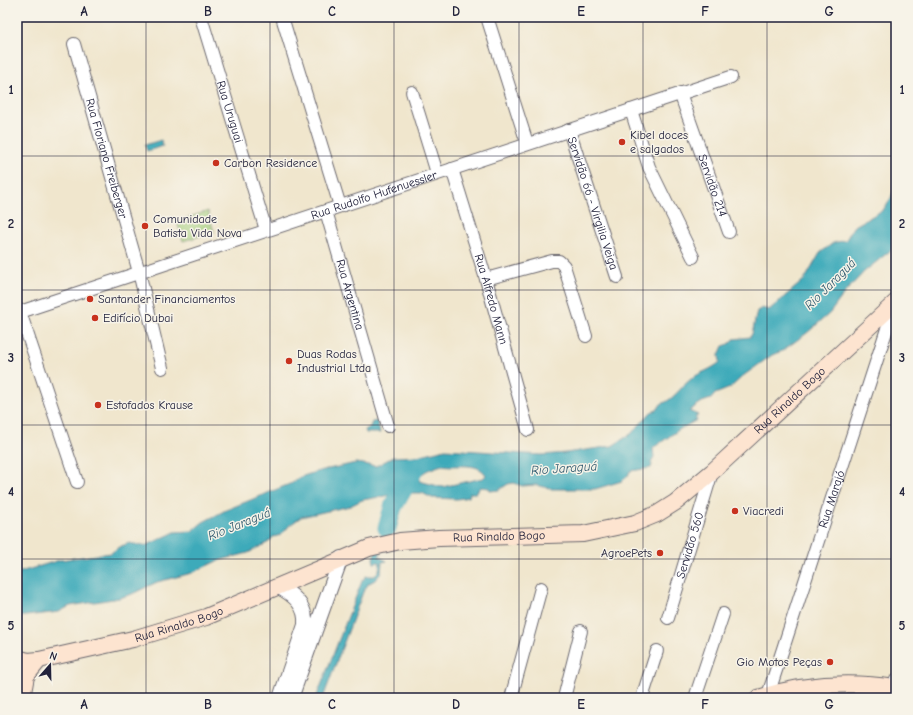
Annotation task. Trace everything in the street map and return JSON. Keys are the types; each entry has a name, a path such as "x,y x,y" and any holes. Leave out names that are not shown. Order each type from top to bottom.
{"main road":[{"name":"Rua Rinaldo Bogo","path":"17,658 28,661 40,660 132,640 206,617 279,587 341,558 369,548 400,541 583,534 635,523 657,514 676,502 712,472 896,302"},
{"path":"22,698 26,676 31,668 40,660"},
{"path":"764,697 808,686 852,684 894,688"},
{"path":"17,694 18,698"}],"street":[{"name":"Rua Uruguai","path":"201,17 266,230"},
{"path":"282,17 340,206"},
{"path":"487,17 527,143"},
{"name":"Rua Floriano Freiberger","path":"74,44 139,272 162,368"},
{"name":"Rua Rudolfo Hufenuessler","path":"18,312 731,77"},
{"path":"412,92 437,173"},
{"name":"Servidão 214","path":"680,93 729,232"},
{"path":"631,110 649,167 693,257"},
{"name":"Servidão 66 - Virgilia Veiga","path":"569,130 617,277"},
{"name":"Rua Alfredo Mann","path":"452,168 486,279 528,430"},
{"name":"Rua Argentina","path":"326,211 388,426"},
{"path":"486,279 552,261 559,261 564,266 586,336"},
{"name":"Rua Marajó","path":"764,697 896,302"},
{"path":"18,312 77,482"},
{"name":"Servidão 560","path":"668,618 712,472"},
{"path":"290,698 341,558"},
{"path":"279,587 296,598 304,610 306,618 305,625 280,698"},
{"path":"511,698 541,588"},
{"path":"695,698 723,614"},
{"path":"564,698 580,631"},
{"path":"642,698 657,651"}],"green space":[{"path":"208,211 214,232 183,241 177,221"}],"water":[{"path":"161,140 163,146 147,151 145,145"},
{"name":"Rio Jaraguá","path":"896,184 896,246 864,272 846,291 830,313 807,333 782,351 772,355 743,376 730,388 715,394 711,399 702,402 689,411 698,415 695,417 697,420 680,429 653,448 654,457 651,462 651,468 630,471 628,476 622,481 595,489 552,489 537,485 522,486 514,483 508,484 499,490 490,491 489,488 480,487 476,493 470,493 469,497 457,499 432,498 422,493 402,493 362,500 350,506 301,517 290,525 281,535 273,537 269,542 248,553 217,561 192,573 157,582 132,594 119,598 70,606 59,612 17,617 17,573 60,560 111,553 119,547 129,543 145,546 175,532 192,531 203,522 226,510 292,483 303,476 319,471 356,463 376,466 393,457 417,456 445,449 542,455 612,446 631,434 651,412 657,410 661,404 673,397 691,379 720,362 719,355 723,346 729,344 734,339 750,337 757,311 762,308 769,310 805,279 820,253 833,243 846,240 853,227 883,210 891,198","holes":["442,465 472,466 482,471 486,475 483,478 442,487 419,481 424,472"]},
{"path":"377,421 380,433 366,433 365,430 370,427 372,422"},
{"path":"390,528 379,557 387,561 382,562 381,573 375,580 369,583 363,592 323,698 316,698 362,581 366,576 375,576 379,570 380,562 374,563 373,558 385,529"}],"waterway":[{"path":"387,528 393,507 414,470"}],"place":[{"name":"Kibel doces e salgados","path":"622,142"},
{"name":"Carbon Residence","path":"216,163"},
{"name":"Comunidade Batista Vida Nova","path":"145,226"},
{"name":"Santander Financiamentos","path":"90,299"},
{"name":"Edifício Dubai","path":"95,318"},
{"name":"Duas Rodas Industrial Ltda","path":"289,361"},
{"name":"Estofados Krause","path":"98,405"},
{"name":"Viacredi","path":"735,511"},
{"name":"AgroePets","path":"660,553"},
{"name":"Gio Motos Peças","path":"830,662"}]}
